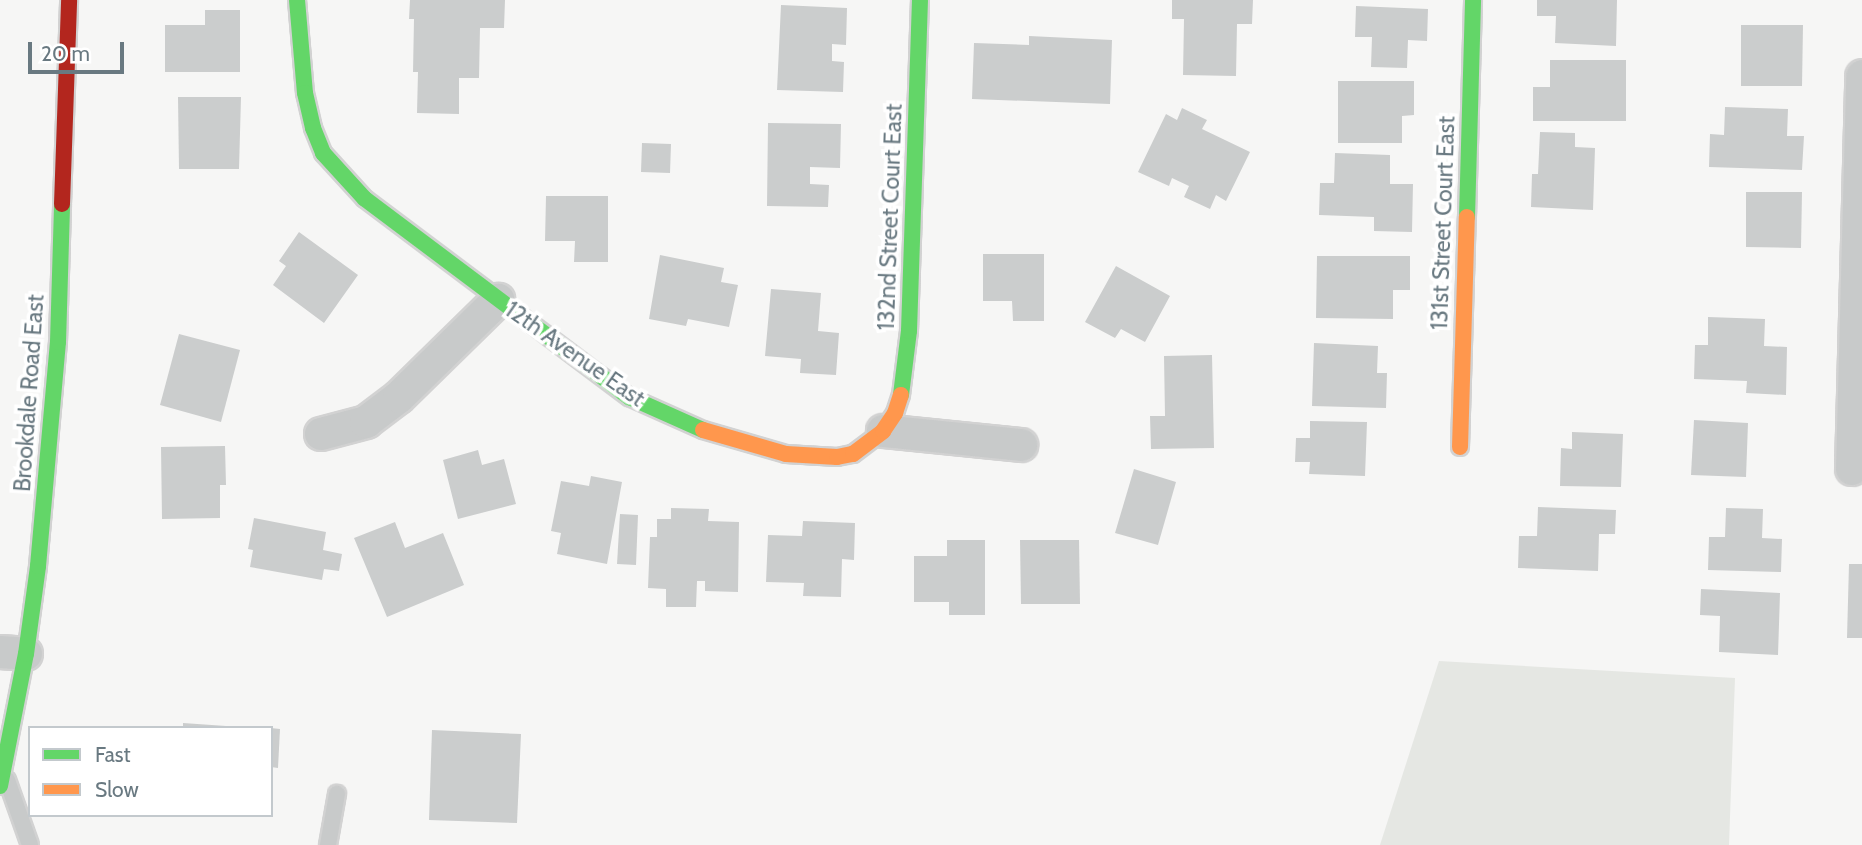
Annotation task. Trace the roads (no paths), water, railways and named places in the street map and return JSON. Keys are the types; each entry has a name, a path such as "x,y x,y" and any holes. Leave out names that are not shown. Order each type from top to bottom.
{"street":[{"name":"Brookdale Road East","path":"2,778 13,653 38,566 58,342 69,0"},
{"name":"12th Avenue East","path":"298,0 305,93 323,153 365,199 629,397 688,425 786,454 837,457 853,454 883,431"},
{"name":"132nd Street Court East","path":"883,431 895,413 904,386 909,331 920,0"},
{"name":"131st Street Court East","path":"1460,447 1473,0"},
{"path":"1852,469 1862,76"},
{"path":"321,434 366,422 400,397 498,300"},
{"path":"883,431 1021,445"}],"lane":[{"path":"2,778 30,845"},
{"path":"328,845 337,794"}]}
